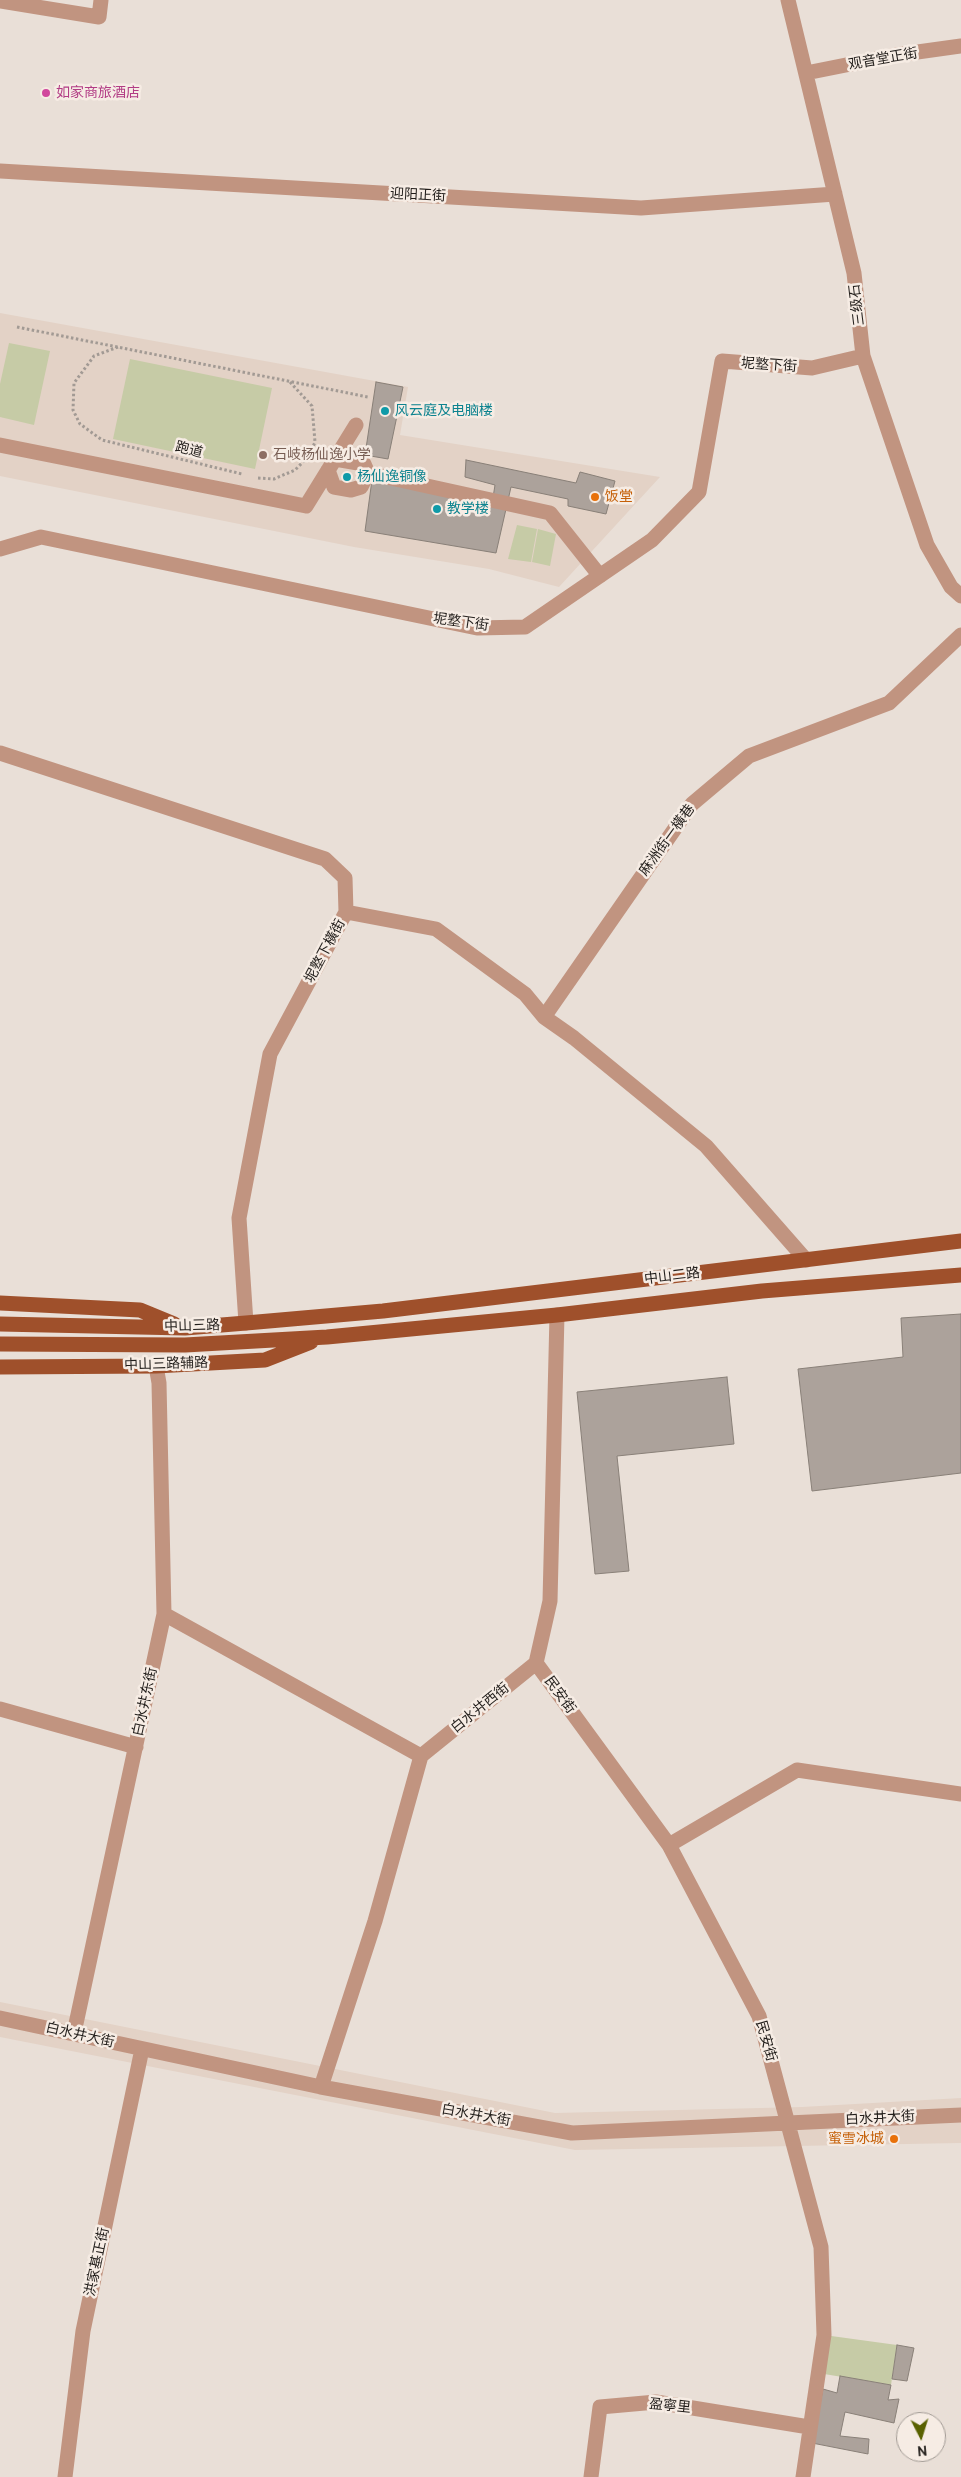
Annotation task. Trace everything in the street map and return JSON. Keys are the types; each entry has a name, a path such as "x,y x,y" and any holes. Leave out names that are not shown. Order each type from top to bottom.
{"main road":[{"name":"中山二路","path":"383,1311 961,1241"},
{"name":"中山二路","path":"382,1332 556,1315 762,1291 961,1275"},
{"path":"0,1303 140,1310 185,1328"},
{"name":"中山三路","path":"0,1324 185,1328 383,1311"},
{"name":"中山三路","path":"0,1344 185,1345 382,1332"},
{"name":"中山三路辅路","path":"0,1367 156,1366 264,1360 327,1337"}],"street":[{"path":"0,1 99,17 101,0"},
{"name":"三级石","path":"788,0 854,273 863,356 927,545 951,587 961,596"},
{"name":"观音堂正街","path":"806,73 896,55 961,46"},
{"name":"迎阳正街","path":"0,171 641,208 835,194"},
{"name":"坭墪下街","path":"0,549 41,537 477,628 525,627 652,540 699,492 722,362 812,368 863,356"},
{"path":"0,445 306,506 356,425"},
{"path":"331,464 334,487 351,490 361,487 368,473"},
{"path":"331,464 364,464 368,473"},
{"path":"368,473 550,514 600,576"},
{"name":"麻洲街一橫巷","path":"544,1018 692,804 749,756 889,703 961,636"},
{"name":"坭墪下橫街","path":"0,753 325,859 345,878 346,912 270,1054 239,1218 246,1323"},
{"path":"346,912 436,930 525,994 544,1018 574,1038 706,1146 806,1260"},
{"path":"536,1663 550,1601 556,1315"},
{"name":"白水井东街","path":"74,2033 164,1614 156,1366"},
{"path":"164,1614 421,1756 374,1921 321,2087"},
{"name":"白水井西街","path":"421,1756 536,1663"},
{"name":"民安街","path":"536,1663 669,1845 760,2016 790,2122 821,2247 824,2335 803,2477"},
{"path":"0,1710 136,1747"},
{"path":"669,1845 797,1770 961,1794"},
{"name":"白水井大街","path":"0,2018 321,2087 572,2133 961,2115"},
{"name":"洪家基正街","path":"65,2477 83,2331 142,2049"},
{"name":"盈寧里","path":"591,2477 600,2407 656,2402 809,2427"}],"path":[{"path":"17,327 368,397"},
{"name":"跑道","path":"118,347 94,356 74,383 73,410 80,424 102,440 244,475"},
{"path":"254,477 274,479 295,470 309,456 315,442 312,406 289,381"}],"shaded area":[{"name":"石岐杨仙逸小学","path":"0,313 408,387 400,435 660,477 559,587 489,569 354,547 0,476"},
{"path":"0,2002 555,2113 802,2107 961,2098 961,2143 575,2150 0,2037"}],"green space":[{"path":"9,343 50,351 34,425 0,417 0,384"},
{"path":"130,359 272,388 255,469 113,439"},
{"path":"517,525 537,529 531,562 508,559"},
{"path":"538,529 556,534 550,566 532,562"},
{"path":"824,2335 897,2345 891,2385 818,2373"}],"building":[{"name":"风云庭及电脑楼","path":"376,382 403,387 388,459 365,455"},
{"name":"教学楼","path":"466,460 576,483 580,472 615,481 606,514 568,506 568,499 511,487 496,553 365,531 372,480 492,504 495,485 465,477"},
{"path":"961,1314 961,1473 812,1491 798,1369 903,1357 901,1318"},
{"path":"727,1377 734,1444 617,1456 629,1571 595,1574 577,1392"},
{"path":"897,2345 914,2348 907,2381 892,2379"},
{"path":"840,2376 891,2385 888,2400 899,2399 894,2423 845,2412 840,2436 869,2439 868,2454 812,2443 823,2389 837,2393"}],"place":[{"name":"如家商旅酒店","path":"46,93"},
{"name":"风云庭及电脑楼","path":"385,411"},
{"name":"石岐杨仙逸小学","path":"263,455"},
{"name":"杨仙逸铜像","path":"347,477"},
{"name":"饭堂","path":"595,497"},
{"name":"教学楼","path":"437,509"},
{"name":"蜜雪冰城","path":"894,2139"}]}
